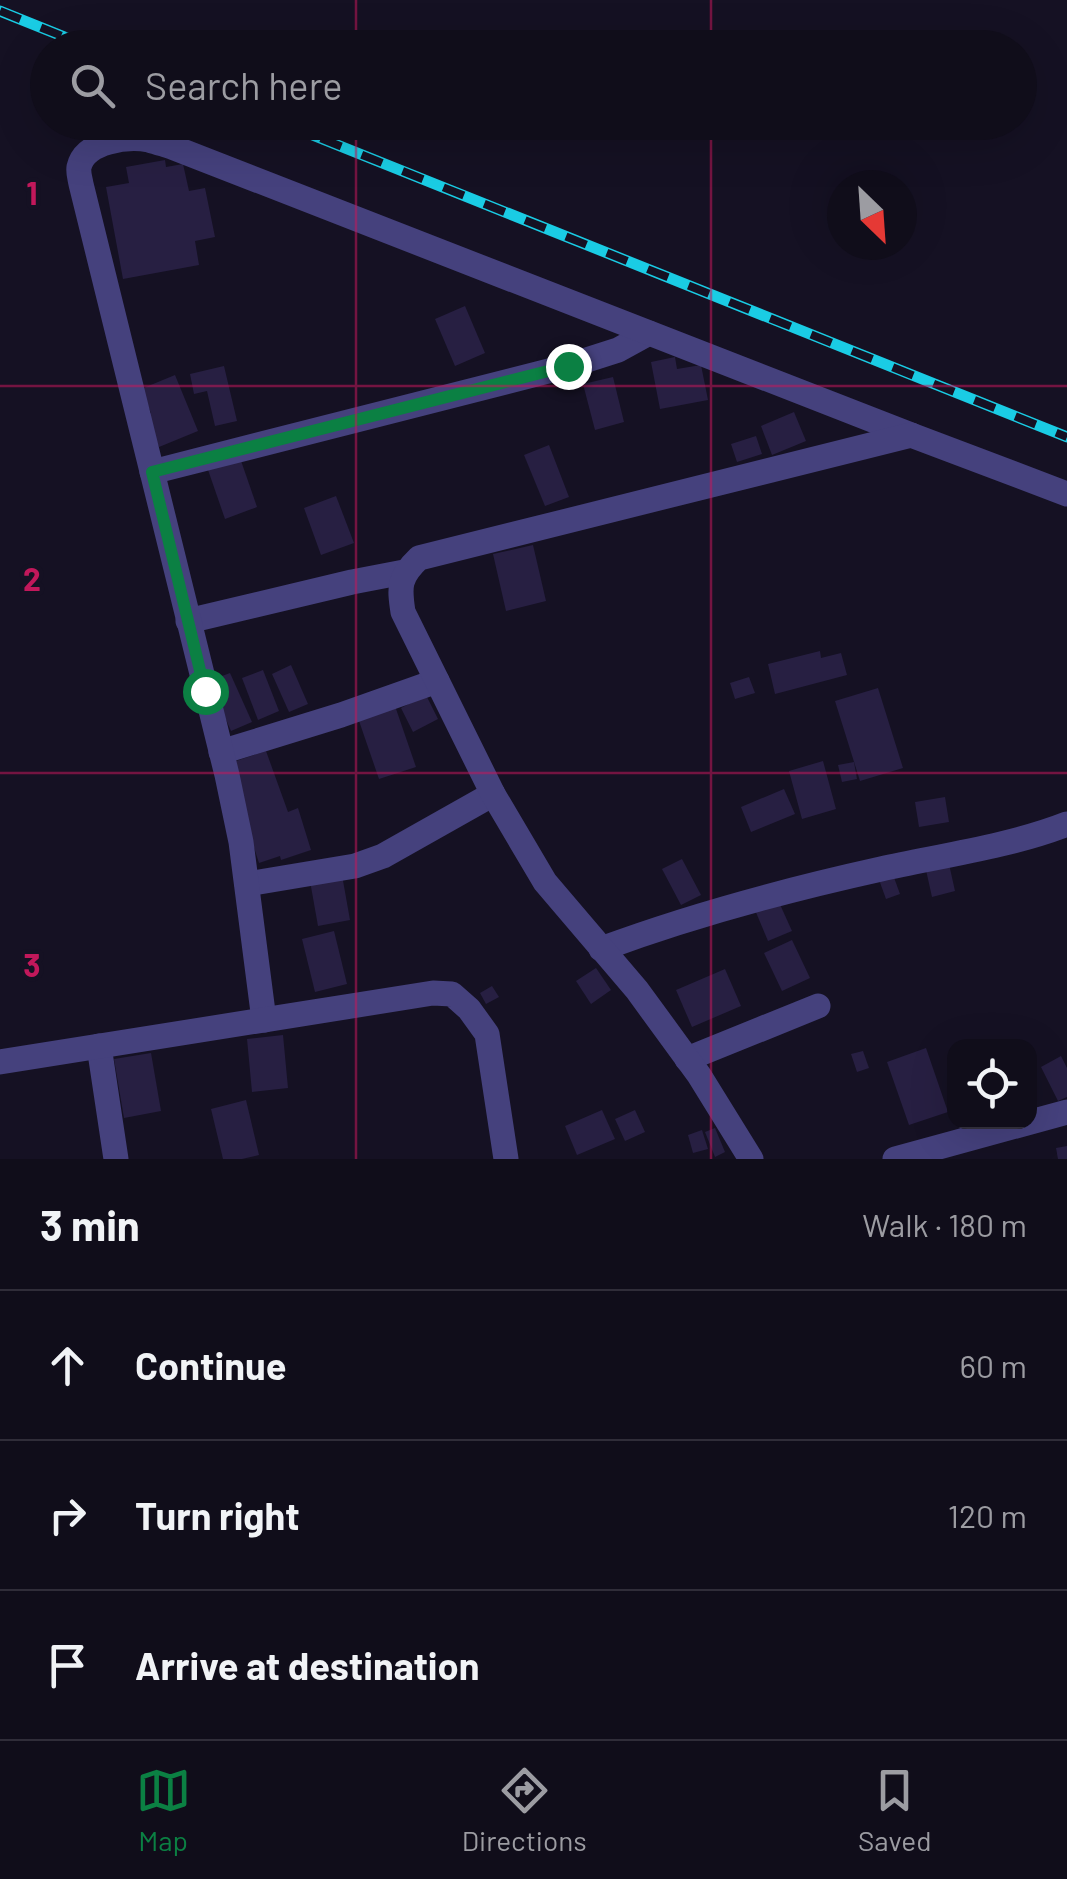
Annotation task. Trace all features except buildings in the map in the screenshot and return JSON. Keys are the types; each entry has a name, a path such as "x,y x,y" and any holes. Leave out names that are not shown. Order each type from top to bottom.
{"street":[{"path":"264,1020 241,842 81,184 79,168 86,154 102,144 122,140 146,140 172,147 1067,494"},
{"path":"152,472 568,366 618,350 649,332"},
{"path":"751,1159 637,990 545,882 493,794 402,612 402,581 419,558 911,435"},
{"path":"188,622 372,578 402,581"},
{"path":"221,752 437,681"},
{"path":"247,884 355,866 383,856 493,794"},
{"path":"602,949 796,888 1067,824"},
{"path":"0,1062 432,993 452,994 487,1034 506,1159"},
{"path":"687,1060 818,1006"},
{"path":"99,1046 116,1159"},
{"path":"895,1159 1067,1112"}],"railway":[{"path":"0,11 47,30"},
{"path":"325,140 1067,437"}],"route":[{"path":"205,691 152,472 568,366"}]}
